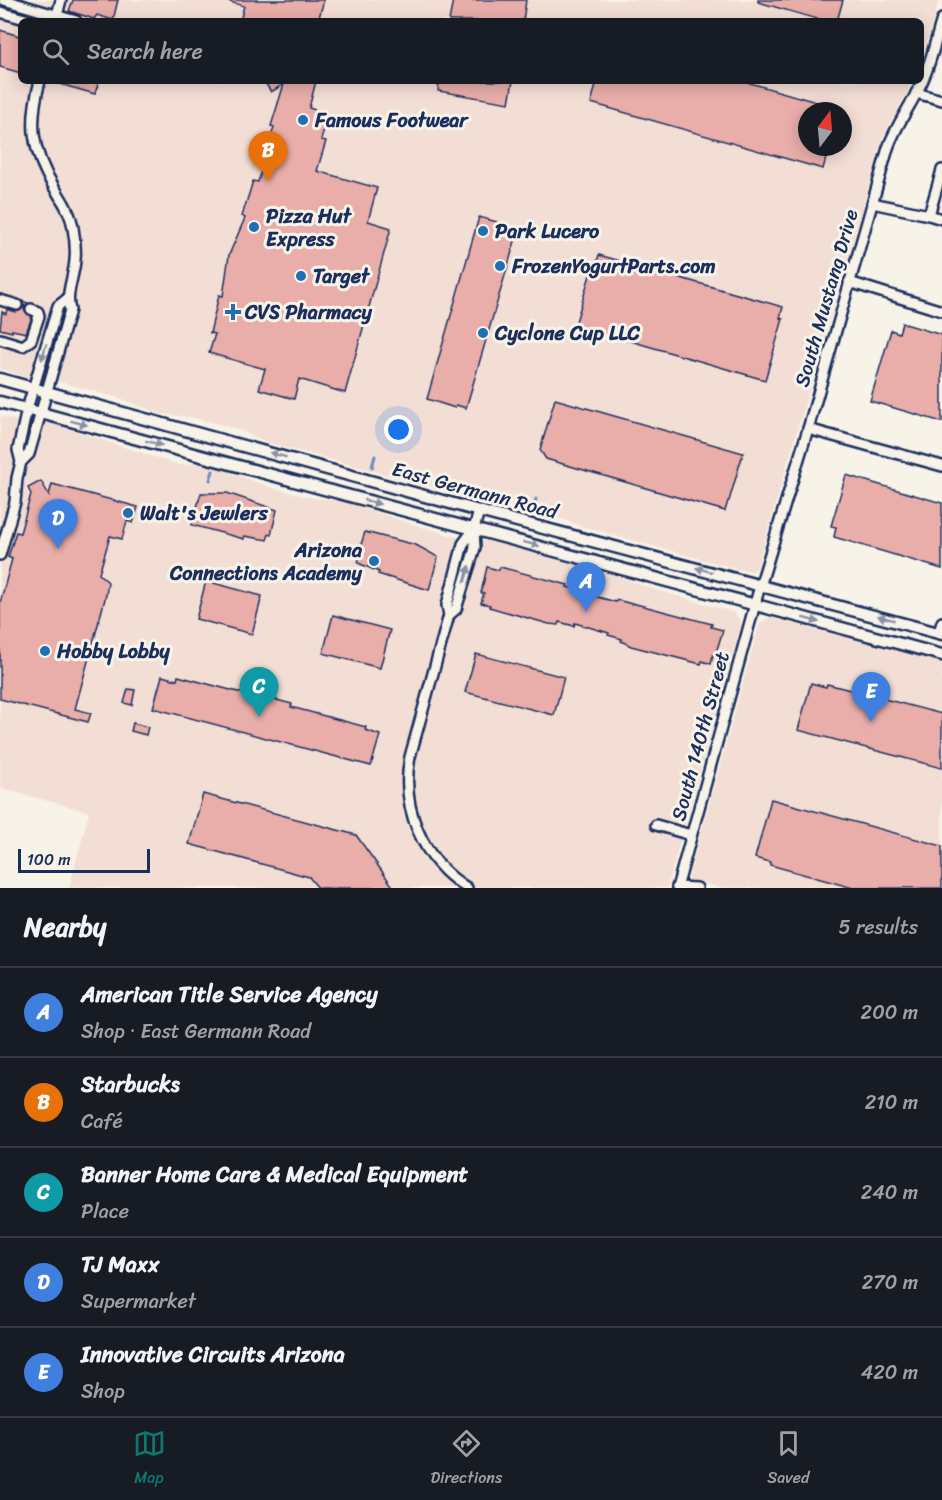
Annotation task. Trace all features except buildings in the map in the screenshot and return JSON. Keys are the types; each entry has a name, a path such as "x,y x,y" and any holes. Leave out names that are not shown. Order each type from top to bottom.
{"main road":[{"name":"East Germann Road","path":"0,379 479,510 758,594 942,655"},
{"name":"East Germann Road","path":"0,402 474,529 758,594 941,630"}],"street":[{"path":"4,0 56,18 61,0"},
{"path":"0,12 21,18"},
{"name":"South Mustang Drive","path":"924,76 942,19"},
{"path":"0,555 15,502 16,478 21,462 29,454 70,310 67,299 75,260 73,225 67,208 37,154 32,116 39,84"},
{"name":"South Mustang Drive","path":"758,594 893,133 920,84"},
{"path":"916,93 942,100"},
{"path":"929,215 942,170"},
{"path":"872,203 942,219"},
{"path":"849,282 942,311"},
{"path":"21,462 18,450 27,409 58,306 67,299"},
{"path":"0,300 17,305"},
{"path":"0,339 23,346 31,340 39,316 31,309"},
{"path":"808,429 942,466"},
{"path":"467,888 433,859 414,818 407,793 410,757 449,615 456,609 475,548 474,529 479,510"},
{"name":"South 140th Street","path":"677,888 758,594"},
{"path":"657,825 691,835"},
{"path":"677,888 697,888"}],"shaded area":[{"path":"0,0 939,0 924,51 924,18 18,18 18,84 911,84 883,137 757,568 753,571 737,569 580,526 545,512 463,495 269,443 234,428 190,417 161,414 122,399 60,382 27,378 0,368"},
{"path":"0,416 14,420 51,423 179,465 200,464 270,487 313,498 342,501 453,536 491,542 617,576 646,587 733,612 740,620 741,626 667,888 69,888 89,812 0,788"},
{"path":"769,617 942,663 942,888 720,888 688,879 759,625"}],"waterway":[{"path":"372,467 375,456"},
{"path":"210,480 213,471"},
{"path":"534,506 536,499"}],"place":[{"name":"Famous Footwear","path":"303,120"},
{"name":"Starbucks","path":"268,181"},
{"name":"Pizza Hut Express","path":"254,227"},
{"name":"Park Lucero","path":"483,231"},
{"name":"FrozenYogurtParts.com","path":"500,266"},
{"name":"Target","path":"301,276"},
{"name":"CVS Pharmacy","path":"233,312"},
{"name":"Cyclone Cup LLC","path":"483,333"},
{"name":"Walt's Jewlers","path":"128,513"},
{"name":"TJ Maxx","path":"58,549"},
{"name":"Arizona Connections Academy","path":"374,561"},
{"name":"American Title Service Agency","path":"586,612"},
{"name":"Hobby Lobby","path":"45,651"},
{"name":"Banner Home Care & Medical Equipment","path":"259,717"},
{"name":"Innovative Circuits Arizona","path":"871,722"}]}
